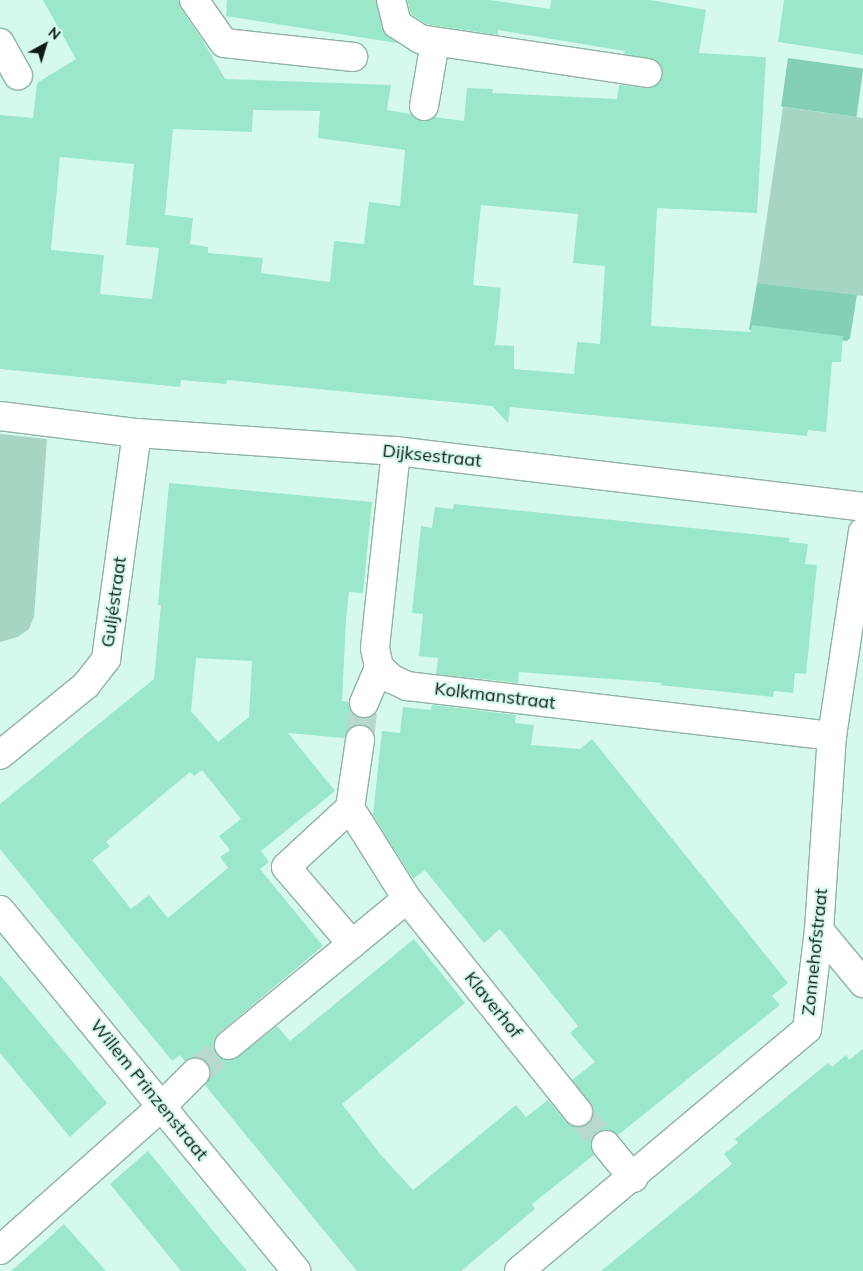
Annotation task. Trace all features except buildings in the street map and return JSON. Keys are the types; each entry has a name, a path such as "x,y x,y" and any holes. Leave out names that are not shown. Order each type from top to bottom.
{"street":[{"path":"194,0 224,43 353,57"},
{"path":"391,0 397,24 420,39 647,73"},
{"path":"424,106 435,42"},
{"path":"0,43 18,75"},
{"name":"Dijksestraat","path":"0,416 137,434 396,451 863,507"},
{"name":"Guljéstraat","path":"0,755 86,685 106,659 137,434"},
{"path":"364,703 379,667 376,648 396,451"},
{"name":"Zonnehofstraat","path":"518,1271 632,1178 807,1029 819,930 832,736 863,532"},
{"name":"Kolkmanstraat","path":"379,667 392,679 407,686 832,736"},
{"path":"352,944 286,867 350,808 360,740"},
{"name":"Klaverhof","path":"350,808 407,899 578,1112"},
{"path":"229,1045 407,899"},
{"name":"Willem Prinzenstraat","path":"0,910 296,1271"},
{"path":"819,930 863,983"},
{"path":"0,1250 162,1106 195,1073"},
{"path":"606,1145 632,1178"}],"green space":[{"path":"788,58 863,69 856,117 781,107"},
{"path":"783,107 863,118 863,296 757,283"},
{"path":"757,283 857,295 850,338 847,341 749,330"},
{"path":"0,434 47,439 34,617 29,629 18,637 0,642"}],"tunnel":[{"path":"360,740 364,703"},
{"path":"195,1073 229,1045"},
{"path":"578,1112 606,1145"}]}
